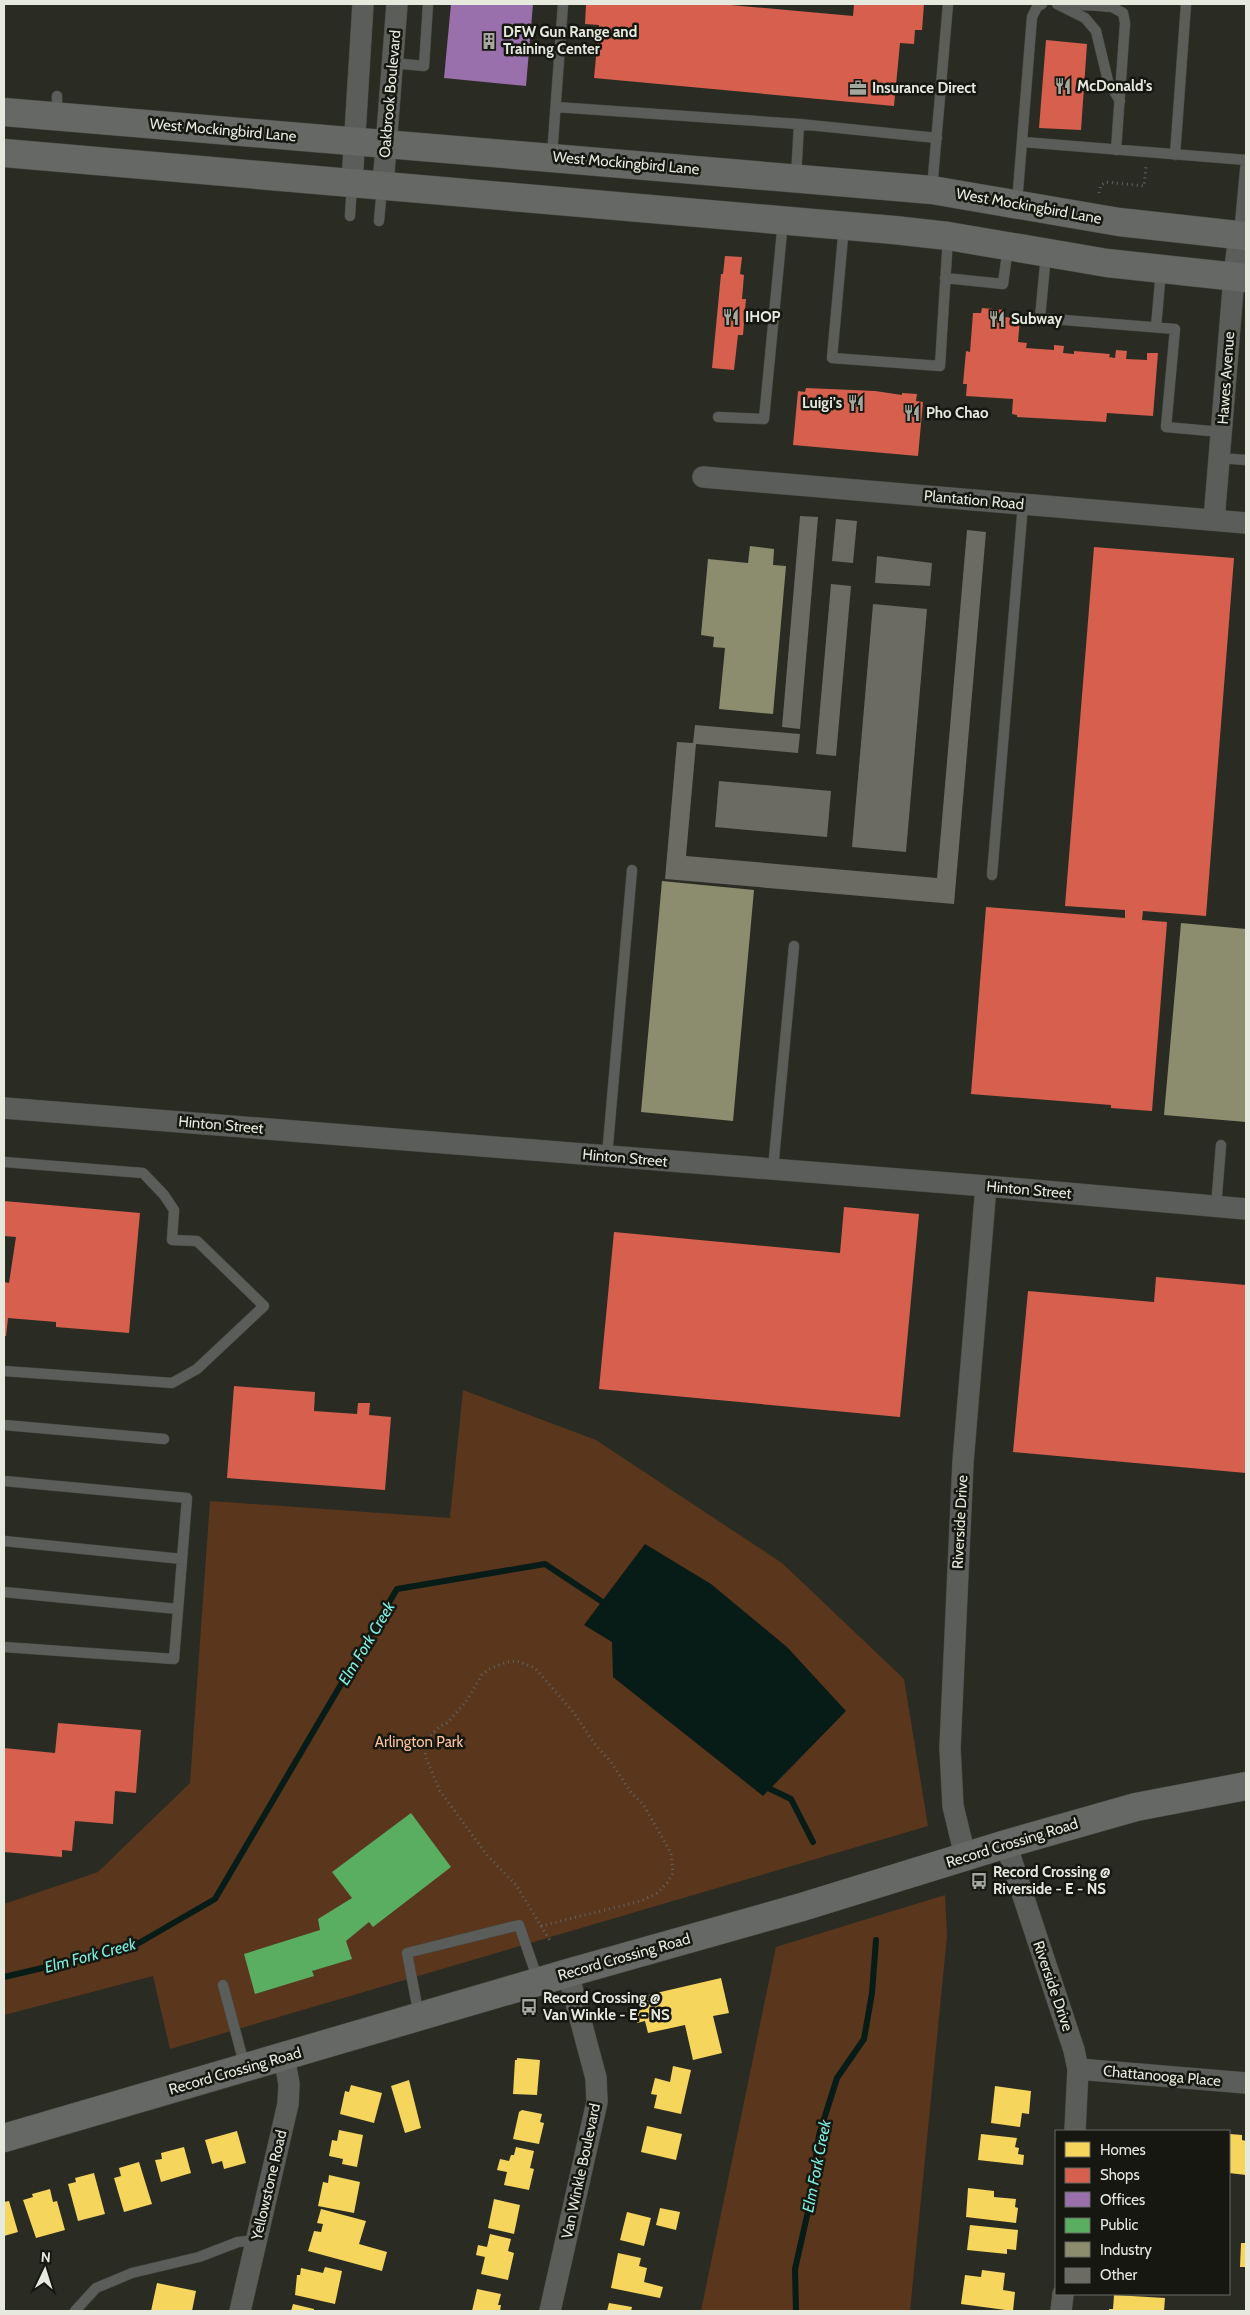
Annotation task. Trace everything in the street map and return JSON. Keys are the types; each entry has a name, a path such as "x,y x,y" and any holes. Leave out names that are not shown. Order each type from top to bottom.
{"main road":[{"name":"West Mockingbird Lane","path":"4,112 57,106 354,141 932,190 1120,222 1243,236"},
{"path":"4,153 844,225 948,236 1046,253 1161,269 1240,277"},
{"path":"788,220 796,177"},
{"name":"Record Crossing Road","path":"4,2138 568,1973 802,1907 965,1856 1136,1807 1246,1786"}],"street":[{"name":"Oakbrook Boulevard","path":"352,182 363,4"},
{"name":"Oakbrook Boulevard","path":"382,185 398,4"},
{"name":"Hawes Avenue","path":"1214,520 1221,432 1240,277 1243,236"},
{"name":"Plantation Road","path":"698,477 1246,523"},
{"name":"Hinton Street","path":"4,1108 986,1186 1246,1210"},
{"name":"Riverside Drive","path":"965,1856 953,1806 950,1748 963,1462 986,1186"},
{"name":"Riverside Drive","path":"1006,1844 1074,2050 1078,2069 1075,2130"},
{"name":"Van Winkle Boulevard","path":"550,2311 597,2102 596,2078 568,1973"},
{"name":"Yellowstone Road","path":"240,2311 288,2104 289,2084 284,2057"},
{"name":"Chattanooga Place","path":"1078,2069 1246,2083"},
{"path":"1061,2311 1063,2295"}],"lane":[{"path":"393,62 424,66 428,4"},
{"path":"552,157 563,4"},
{"path":"932,190 948,4"},
{"path":"1017,204 1032,17 1036,7 1042,4"},
{"path":"1057,4 1085,18 1096,31 1108,81 1120,101"},
{"path":"1075,4 1112,6 1122,13 1126,23 1116,150"},
{"path":"1175,155 1186,4"},
{"path":"556,107 799,124 937,138"},
{"path":"796,177 799,124"},
{"path":"1022,142 1246,160 1243,236"},
{"path":"350,216 352,182"},
{"path":"379,221 382,185"},
{"path":"718,417 764,419 788,220"},
{"path":"844,225 832,358 940,366 948,236"},
{"path":"945,278 1003,284 1008,246"},
{"path":"1046,253 1040,318 1174,329 1166,427 1221,432"},
{"path":"1156,328 1161,269"},
{"path":"1219,458 1246,460"},
{"path":"992,875 1023,504"},
{"path":"607,1156 632,870"},
{"path":"773,1169 794,946"},
{"path":"1216,1207 1221,1145"},
{"path":"4,1162 143,1173 164,1195 174,1210 172,1240 197,1241 264,1306 197,1368 172,1383 4,1371"},
{"path":"4,1425 164,1439"},
{"path":"4,1481 187,1498 174,1659 4,1647"},
{"path":"4,1541 182,1559"},
{"path":"4,1592 178,1609"},
{"path":"419,2017 407,1953 519,1925 539,1982"},
{"path":"223,1985 245,2068"},
{"path":"75,2311 96,2288 132,2273 199,2257 238,2242 256,2240"}],"path":[{"path":"1099,193 1101,185 1106,182 1144,186 1146,165"},
{"path":"541,1926 641,1901 657,1892 667,1882 673,1873 673,1864 671,1853 643,1804 632,1794 611,1762 594,1743 574,1714 535,1668 517,1662 507,1662 498,1664 482,1675 465,1703 447,1723 440,1726 430,1736 425,1756 440,1791 487,1855 516,1885 541,1926 551,1942"}],"green space":[{"name":"Arlington Park","path":"463,1390 596,1440 782,1563 904,1679 928,1826 170,2049 153,1976 4,2015 4,1904 98,1872 190,1783 210,1501 450,1518"},
{"path":"945,1895 947,1936 910,2311 701,2311 776,1947"}],"water":[{"path":"645,1544 711,1584 787,1647 846,1711 763,1796 613,1677 612,1642 584,1625"}],"building: Homes":[{"path":"721,1978 729,2013 713,2016 722,2053 693,2060 685,2025 648,2033 645,2021 637,2023 635,2011 642,2010 639,1997"},
{"path":"517,2058 540,2060 537,2095 513,2094 515,2060"},
{"path":"673,2066 691,2070 681,2114 654,2108 657,2095 651,2094 655,2078 670,2082"},
{"path":"409,2080 421,2128 405,2133 391,2086"},
{"path":"351,2085 382,2093 374,2123 340,2114 345,2091 349,2092"},
{"path":"995,2086 1031,2091 1029,2114 1022,2113 1020,2127 991,2123"},
{"path":"522,2110 542,2114 540,2122 544,2123 539,2144 513,2139 519,2112"},
{"path":"647,2126 682,2134 676,2160 641,2152"},
{"path":"339,2130 363,2135 357,2167 342,2164 343,2159 329,2156 332,2140 337,2141"},
{"path":"237,2131 246,2163 224,2169 222,2161 212,2164 205,2140"},
{"path":"981,2134 1017,2138 1015,2147 1019,2148 1018,2154 1024,2155 1023,2165 978,2160"},
{"path":"1230,2134 1242,2135 1242,2140 1246,2141 1246,2175 1230,2173"},
{"path":"184,2147 191,2173 161,2182 155,2160 162,2159 161,2153"},
{"path":"516,2147 534,2151 530,2168 534,2169 529,2190 504,2185 507,2172 497,2170 500,2159 509,2161 511,2155 514,2155"},
{"path":"139,2162 152,2204 124,2212 114,2178 121,2176 119,2168"},
{"path":"94,2173 105,2214 78,2221 68,2184 76,2182 75,2178"},
{"path":"329,2175 360,2182 354,2213 318,2206 323,2182 328,2183"},
{"path":"968,2188 994,2191 994,2197 1016,2199 1015,2207 1018,2208 1016,2223 966,2217"},
{"path":"50,2189 53,2202 57,2201 65,2230 36,2238 23,2200 33,2197 32,2194"},
{"path":"494,2199 520,2205 514,2234 488,2228"},
{"path":"9,2201 18,2232 4,2236 4,2202"},
{"path":"660,2208 680,2212 676,2230 656,2225"},
{"path":"321,2209 366,2221 359,2244 387,2252 382,2271 308,2251 314,2231 321,2232 323,2224 317,2223"},
{"path":"627,2212 651,2218 644,2246 620,2240"},
{"path":"970,2225 1018,2230 1016,2250 1007,2249 1007,2254 967,2250"},
{"path":"490,2234 511,2239 508,2251 514,2253 508,2280 481,2274 485,2257 476,2255 478,2245 487,2247"},
{"path":"1241,2243 1246,2243 1246,2267 1240,2267"},
{"path":"618,2253 641,2258 639,2266 647,2268 644,2282 663,2287 660,2298 611,2288"},
{"path":"325,2267 342,2271 335,2304 295,2295 297,2275 300,2275 301,2268 323,2273"},
{"path":"982,2270 1005,2273 1003,2290 1015,2292 1013,2311 961,2304 965,2275 981,2277"},
{"path":"157,2283 196,2291 192,2311 151,2311"},
{"path":"477,2289 501,2294 498,2305 501,2305 500,2311 472,2311"},
{"path":"1114,2295 1165,2298 1164,2311 1109,2311 1109,2309 1113,2309"},
{"path":"609,2303 632,2307 631,2311 607,2311"},
{"path":"293,2304 314,2309 314,2311 291,2311"}],"building: Shops":[{"path":"586,4 719,4 853,16 854,4 924,4 922,30 915,30 914,44 900,43 894,106 594,78 599,25 585,24"},
{"name":"McDonald's","path":"1046,40 1087,44 1081,130 1039,128"},
{"name":"IHOP","path":"725,256 742,257 740,274 744,275 742,299 746,299 743,335 738,335 734,370 712,368 721,274 723,274"},
{"path":"982,308 1005,310 1004,317 1020,318 1018,342 1027,343 1026,348 1054,350 1054,345 1064,346 1063,353 1074,354 1074,351 1110,354 1109,357 1115,358 1116,350 1127,351 1126,359 1147,360 1147,353 1158,353 1153,416 1107,413 1106,422 1017,417 1017,415 1012,414 1013,399 966,396 967,384 963,384 966,351 970,352 973,313 981,313"},
{"path":"806,388 875,391 902,395 902,393 917,394 916,401 923,402 918,456 793,445 798,391 805,392"},
{"path":"1094,547 1234,558 1206,916 1143,911 1142,920 1167,922 1152,1111 1111,1108 1111,1105 971,1094 986,907 1125,918 1125,910 1065,906"},
{"path":"4,1201 140,1213 129,1333 56,1327 56,1322 8,1318 6,1336 4,1336 4,1282 9,1283 16,1237 4,1236"},
{"path":"844,1207 919,1214 900,1417 599,1389 614,1232 840,1253"},
{"path":"1156,1277 1246,1285 1246,1473 1013,1452 1028,1291 1154,1302"},
{"path":"234,1386 315,1392 314,1411 357,1414 358,1403 370,1403 369,1415 391,1417 385,1490 227,1478"},
{"path":"58,1723 141,1730 136,1793 115,1791 113,1824 75,1821 72,1851 62,1850 62,1857 4,1852 4,1748 55,1753"}],"building: Offices":[{"name":"DFW Gun Range and Training Center","path":"451,4 533,4 526,86 444,78"}],"building: Public":[{"path":"411,1813 451,1867 373,1927 369,1922 346,1941 352,1959 312,1971 314,1976 255,1994 244,1954 320,1930 318,1919 352,1898 332,1872"}],"building: Industry":[{"path":"750,546 774,549 773,565 786,566 773,714 719,709 725,648 713,647 714,637 701,635 708,559 748,563"},
{"path":"662,881 754,890 733,1121 641,1112"},
{"path":"1181,923 1246,929 1246,1122 1164,1115"}],"building: Other":[{"path":"800,516 818,517 800,729 782,727"},
{"path":"836,519 857,521 853,563 832,561"},
{"path":"967,530 986,532 954,904 665,879 677,742 693,743 695,725 800,734 798,753 696,744 686,856 937,878"},
{"path":"877,556 932,563 930,586 875,583"},
{"path":"831,584 851,586 836,756 816,754"},
{"path":"873,604 927,609 906,852 852,847"},
{"path":"719,781 831,791 827,837 715,827"}],"waterway":[{"name":"Elm Fork Creek","path":"4,1977 132,1947 215,1899 397,1589 545,1564 607,1605"},
{"name":"Elm Fork Creek","path":"764,1786 791,1799 813,1842"},
{"name":"Elm Fork Creek","path":"796,2311 795,2269 809,2207 819,2135 837,2078 864,2039 872,1993 876,1940"}],"place":[{"name":"DFW Gun Range and Training Center","path":"489,41"},
{"name":"McDonald's","path":"1063,86"},
{"name":"Insurance Direct","path":"858,88"},
{"name":"IHOP","path":"731,317"},
{"name":"Subway","path":"997,319"},
{"name":"Luigi's","path":"856,403"},
{"name":"Pho Chao","path":"912,413"},
{"name":"Record Crossing @ Riverside - E - NS","path":"979,1881"},
{"name":"Record Crossing @ Van Winkle - E - NS","path":"529,2007"}]}
